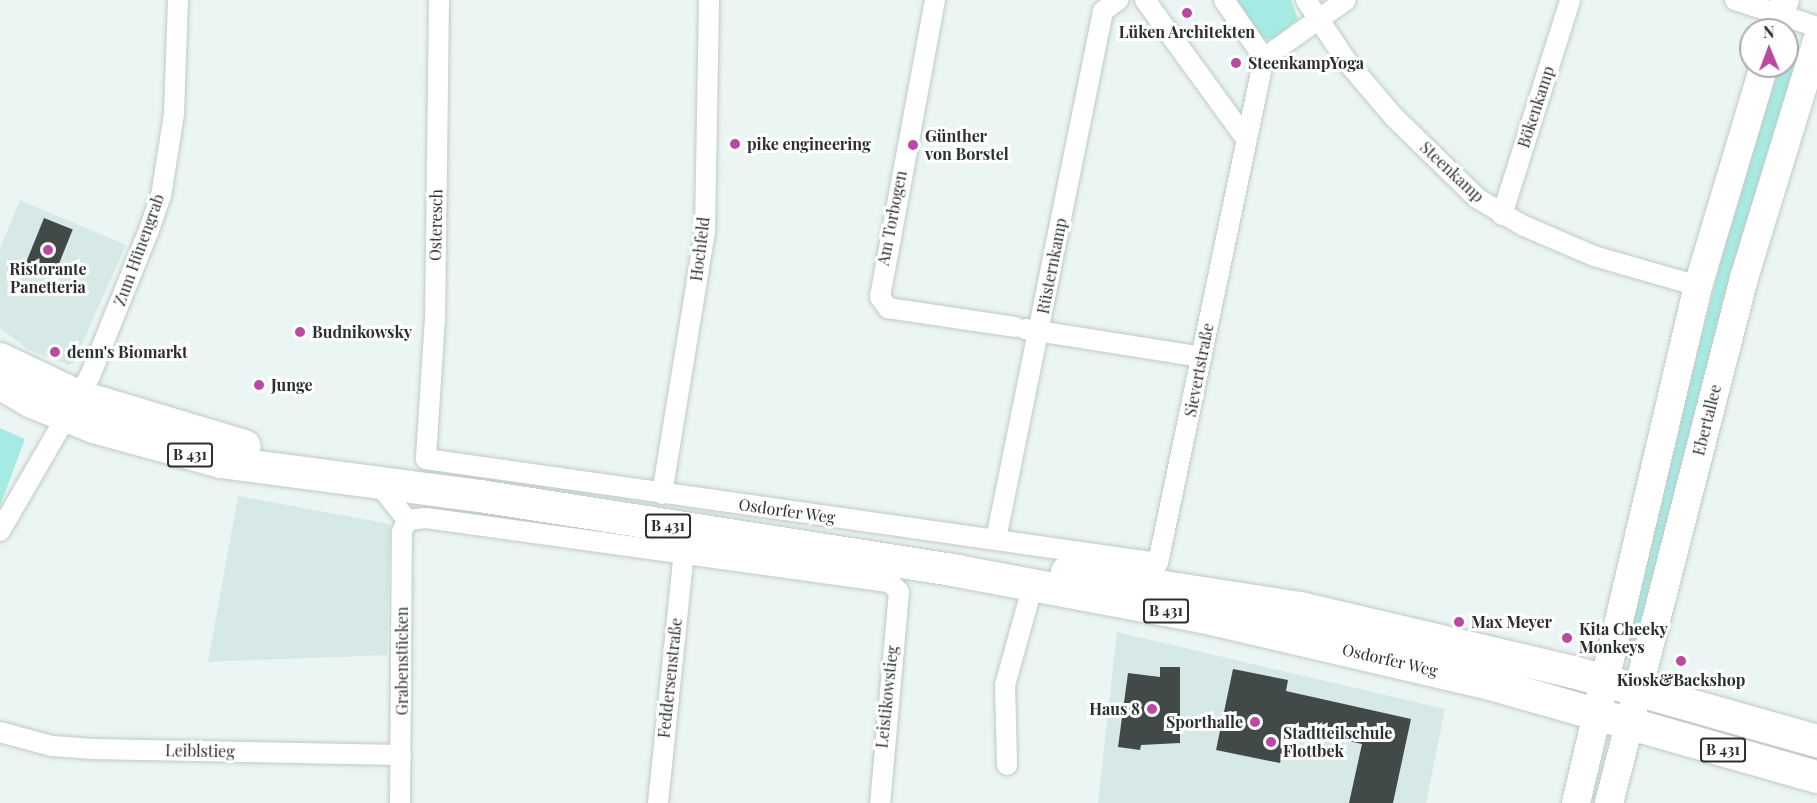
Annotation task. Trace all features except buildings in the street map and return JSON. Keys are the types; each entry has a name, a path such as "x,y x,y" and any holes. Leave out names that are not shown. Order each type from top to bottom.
{"main road":[{"name":"Ebertallee","path":"1609,803 1744,278 1817,40"},
{"path":"1576,803 1602,680 1698,286 1760,78"},
{"name":"B 431","path":"0,359 71,406"},
{"name":"B 431","path":"0,382 71,406"},
{"name":"Osdorfer Weg","path":"71,406 188,454 957,571 1343,648 1594,714 1817,777"},
{"name":"Osdorfer Weg","path":"957,571 1007,566 1186,588 1311,611 1602,680 1817,741"}],"street":[{"name":"Zum Hünengrab","path":"0,531 104,346 160,196 175,103 178,0"},
{"name":"Osteresch","path":"425,451 435,318 439,0"},
{"name":"Hochfeld","path":"662,494 705,230 709,0"},
{"name":"Am Torbogen","path":"935,0 880,297 888,308 1202,357"},
{"name":"Rüsternkamp","path":"996,539 1026,329 1103,11 1118,0"},
{"path":"1145,0 1247,140"},
{"path":"1224,0 1264,58 1346,0"},
{"name":"Steenkamp","path":"1306,0 1348,63 1394,117 1477,198 1502,215 1594,256 1698,286"},
{"name":"Bökenkamp","path":"1502,215 1570,0"},
{"path":"1735,0 1817,27"},
{"name":"Sievertstraße","path":"1158,563 1264,58"},
{"name":"Osdorfer Weg","path":"425,451 426,459 433,462 1158,563"},
{"path":"379,484 407,520 426,518 684,552"},
{"name":"Grabenstücken","path":"400,803 402,532 407,520"},
{"name":"Leistikowstieg","path":"684,552 890,582 899,592 880,803"},
{"name":"Feddersenstraße","path":"658,803 684,552"},
{"path":"1158,563 1186,588"},
{"path":"1007,765 1005,685 1033,585"},
{"name":"Leiblstieg","path":"0,732 52,746 93,749 401,755"}],"shaded area":[{"path":"1234,0 1291,0 1298,19 1274,39 1263,39"},
{"path":"1799,51 1804,53 1799,63"},
{"path":"1768,78 1791,78 1741,240 1636,662 1619,657"},
{"path":"20,200 126,245 73,364 68,365 29,350 0,328 0,248"},
{"path":"0,428 25,439 0,506"},
{"path":"238,496 390,524 387,655 208,662"},
{"name":"Stadtteilschule Flottbek","path":"1117,632 1445,709 1426,803 1098,803"}],"place":[{"name":"Lüken Architekten","path":"1187,13"},
{"name":"SteenkampYoga","path":"1236,63"},
{"name":"pike engineering","path":"735,144"},
{"name":"Günther von Borstel","path":"913,145"},
{"name":"Ristorante Panetteria","path":"48,250"},
{"name":"Budnikowsky","path":"300,332"},
{"name":"denn's Biomarkt","path":"55,352"},
{"name":"Junge","path":"259,385"},
{"name":"Max Meyer","path":"1459,622"},
{"name":"Kita Cheeky Monkeys","path":"1567,638"},
{"name":"Kiosk&Backshop","path":"1681,661"},
{"name":"Haus 8","path":"1152,709"},
{"name":"Sporthalle","path":"1255,722"},
{"name":"Stadtteilschule Flottbek","path":"1271,742"}]}
